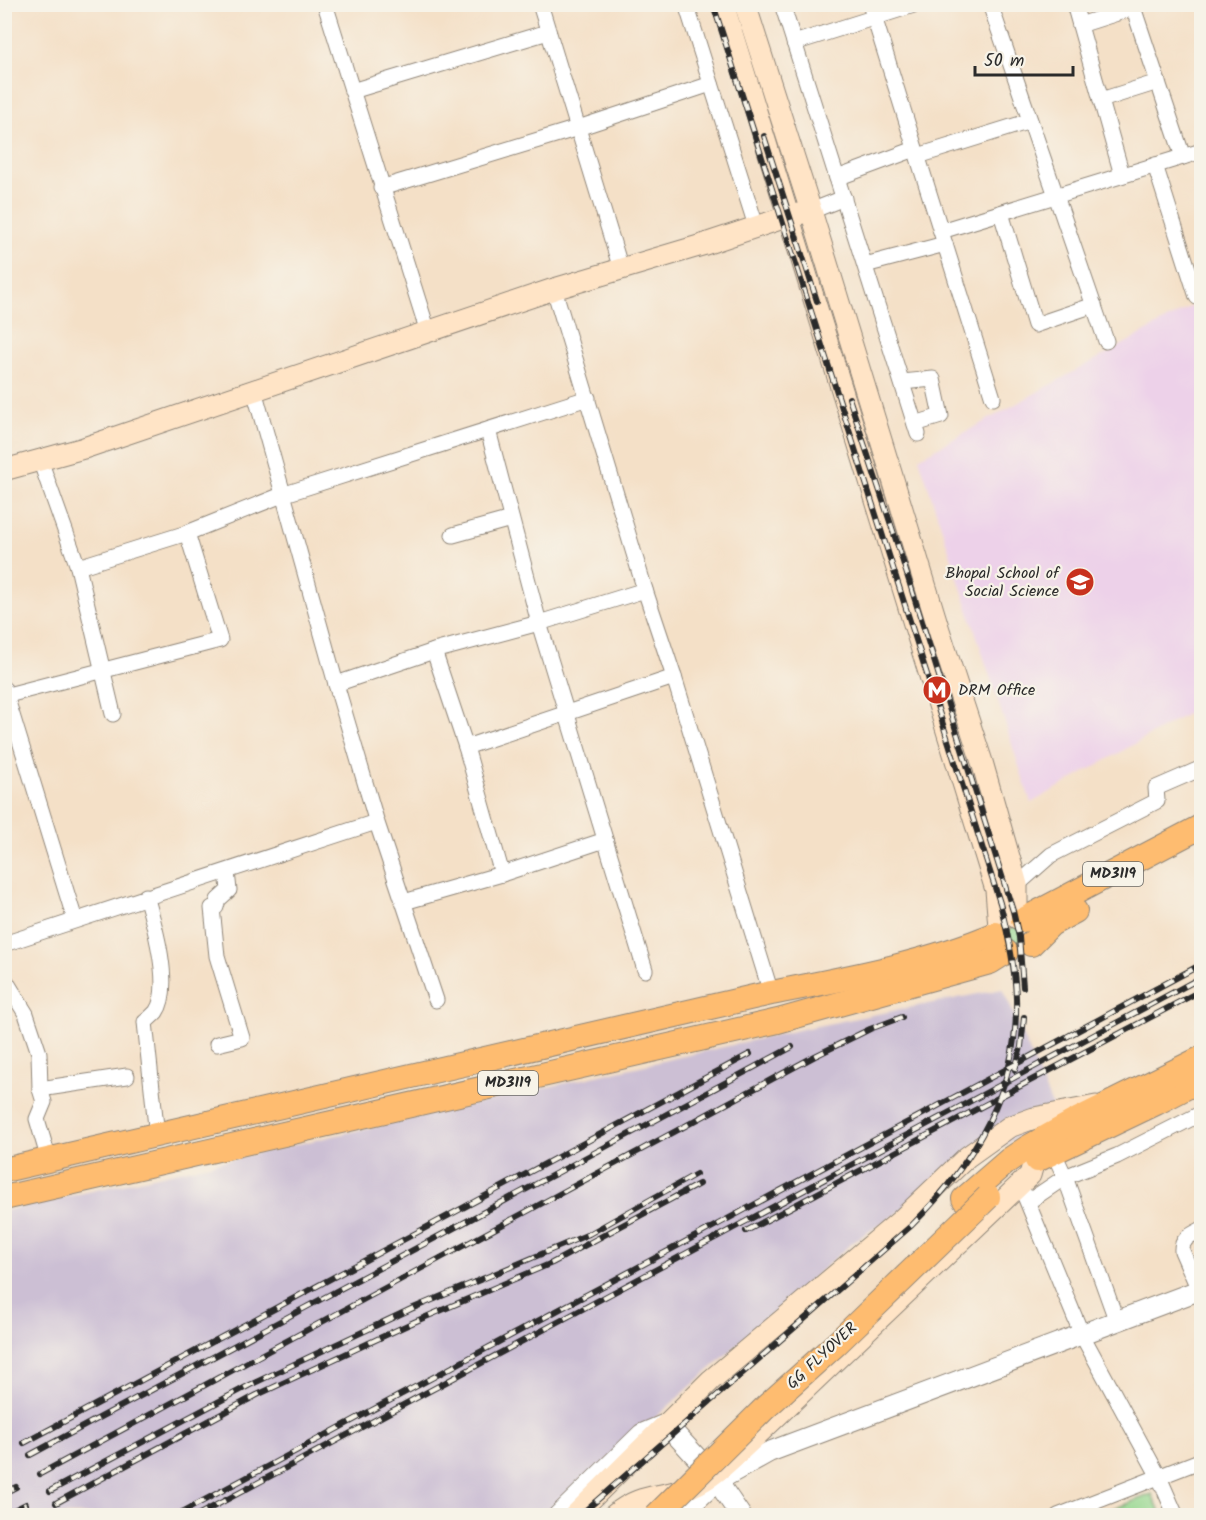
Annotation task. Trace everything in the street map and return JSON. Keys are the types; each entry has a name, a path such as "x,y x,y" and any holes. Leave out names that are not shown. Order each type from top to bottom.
{"main road":[{"path":"723,4 1008,930"},
{"path":"745,4 982,762 1017,885 1008,930"},
{"path":"4,470 84,448 554,289 811,211"},
{"name":"MD3119","path":"4,1170 771,993 862,975 958,948 1008,930 1202,826"},
{"name":"MD3119","path":"1008,930 1011,954 1023,952 1051,924 1202,844"},
{"name":"MD3119","path":"4,1198 778,1021 990,962 1008,930"},
{"name":"GG FLYOVER","path":"636,1515 964,1199 1009,1160 1063,1128 1202,1058"},
{"path":"483,1060 488,1087"},
{"name":"GG FLYOVER","path":"656,1515 766,1407 836,1344 988,1197 1043,1156 1202,1079"},
{"path":"574,1515 711,1380 900,1221 967,1157 1009,1127 1034,1118 1111,1103"},
{"path":"613,1515 639,1499 692,1487 715,1478 754,1438 1024,1193 1030,1175 1043,1156"}],"street":[{"path":"325,4 428,332"},
{"path":"540,4 621,269"},
{"path":"686,4 756,226"},
{"path":"782,4 794,43 844,198 865,266 902,382 917,429 941,416 933,379 902,382"},
{"path":"794,43 872,11 916,4"},
{"path":"990,4 1106,341"},
{"path":"1074,4 1122,175"},
{"path":"1080,25 1132,6 1183,157"},
{"path":"872,11 993,398"},
{"path":"352,91 548,32"},
{"path":"1101,100 1158,82"},
{"path":"381,188 578,128 711,84"},
{"path":"837,178 1030,121"},
{"path":"865,266 943,238 1001,213 1202,151"},
{"path":"1155,165 1197,297"},
{"path":"811,211 844,198"},
{"path":"1001,213 1035,325 1094,305"},
{"path":"554,289 771,993"},
{"path":"254,390 376,822 436,1000"},
{"path":"78,567 187,533 282,495 588,398"},
{"path":"488,430 539,623 645,970"},
{"path":"40,460 78,567 113,714"},
{"path":"453,535 511,519"},
{"path":"75,920 5,693 220,640 187,533"},
{"path":"333,674 434,651 539,623 645,590"},
{"path":"434,651 466,747 502,874"},
{"path":"466,747 674,677"},
{"path":"1017,885 1052,855 1157,801 1156,788 1202,768"},
{"path":"4,944 376,822"},
{"path":"404,902 502,874 605,840"},
{"path":"217,1044 242,1038 217,956 212,908 216,907 218,900 229,890 227,872"},
{"path":"146,896 159,940 163,986 157,1011 145,1022 157,1136"},
{"path":"4,978 26,1014 39,1053 40,1089 44,1102 37,1119 49,1160"},
{"path":"40,1089 127,1076"},
{"path":"1176,1515 1159,1477 1082,1335 1024,1193 1117,1156 1202,1113"},
{"path":"1043,1156 1065,1177 1117,1322"},
{"path":"679,1515 715,1478 769,1452 1200,1290 1181,1245 1188,1237 1202,1229"},
{"path":"558,1515 642,1434 666,1424 715,1478 741,1515"},
{"path":"1058,1515 1202,1460"}],"shaded area":[{"name":"Bhopal School of Social Science","path":"1201,301 1201,706 1031,803 919,458"},
{"path":"1003,989 1056,1115 999,1148 854,1241 546,1515 5,1515 4,1211 807,1028"}],"green space":[{"path":"1015,927 1021,930 1024,936 1021,942 1015,945 1009,942 1006,936 1009,930"},
{"path":"1152,1494 1161,1515 1097,1515"}],"railway":[{"path":"579,1516 912,1225 934,1201 973,1150 988,1122 1001,1093 1010,1063 1015,1031 1014,974 1000,903 713,4"},
{"path":"764,136 817,301"},
{"path":"849,398 1013,911 1019,937 1023,987"},
{"path":"175,1516 1202,964"},
{"path":"196,1516 1202,977"},
{"path":"746,1231 1202,990"},
{"path":"40,1474 815,1056 870,1029 902,1017"},
{"path":"1015,1070 1021,1047 1024,1017"},
{"path":"30,1455 792,1047"},
{"path":"24,1443 750,1054"},
{"path":"50,1491 250,1385 411,1309 589,1234 696,1174"},
{"path":"56,1503 257,1395 414,1322 552,1263 699,1184"},
{"path":"4,1493 16,1487"},
{"path":"4,1515 26,1504"}],"place":[{"name":"Bhopal School of Social Science","path":"1080,582"},
{"name":"DRM Office","path":"937,690"}]}
